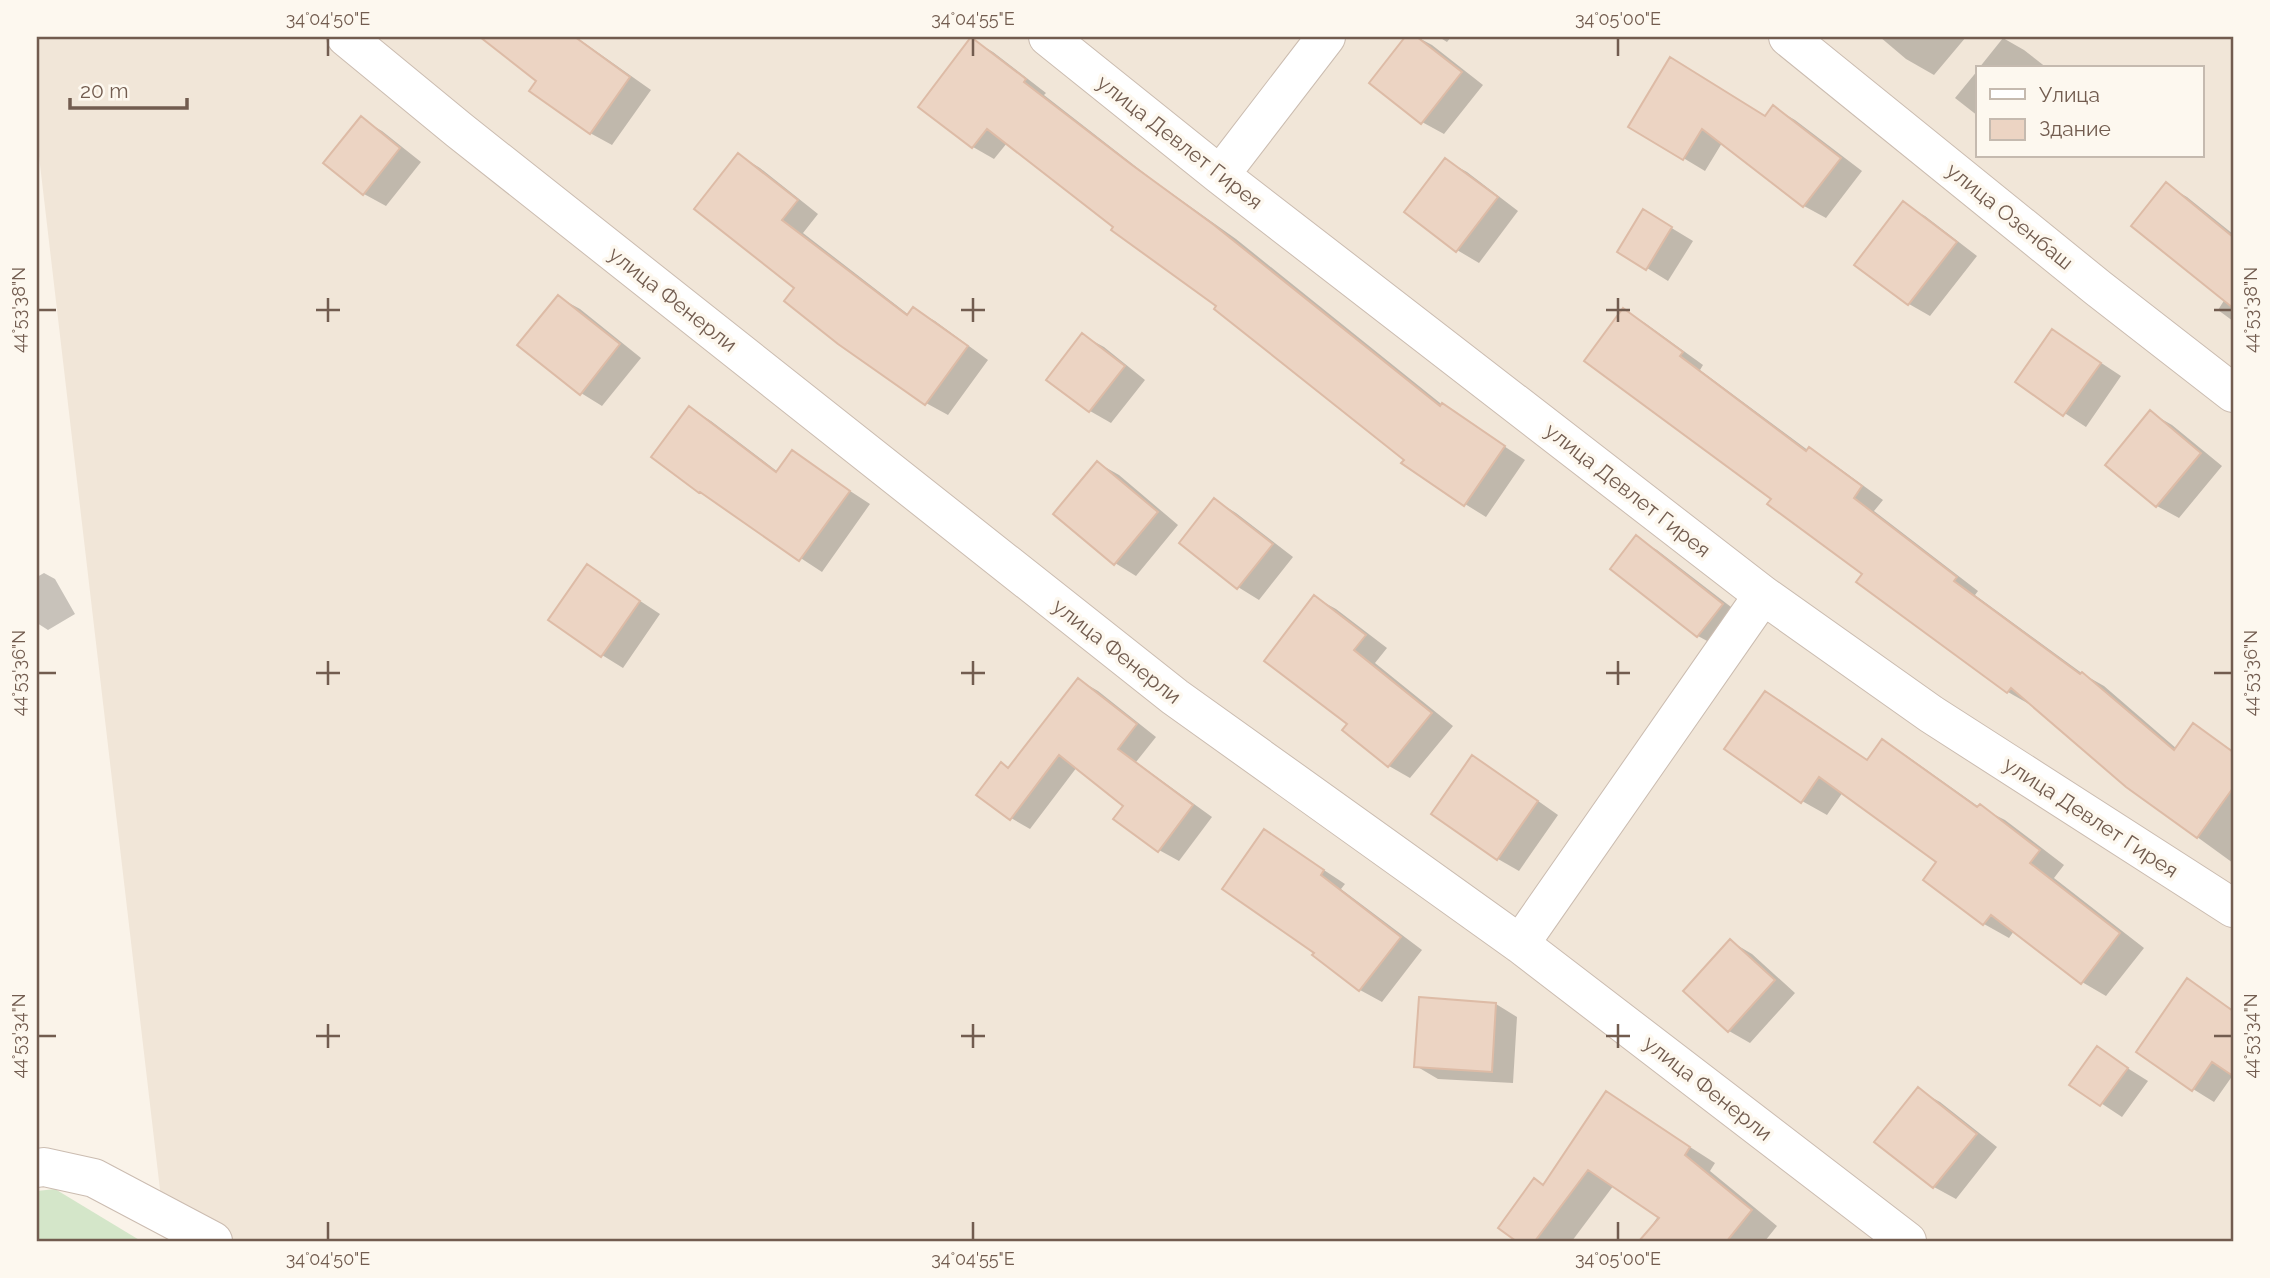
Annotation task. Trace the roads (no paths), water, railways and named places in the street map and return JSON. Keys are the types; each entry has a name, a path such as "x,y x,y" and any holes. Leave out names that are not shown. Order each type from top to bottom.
{"street":[{"name":"улица Фенерли","path":"346,37 469,139 1175,697 1520,944 1907,1241"},
{"name":"улица Девлет Гирея","path":"1048,37 1220,175 1763,595 1931,714 2233,908"},
{"path":"1220,175 1326,37"},
{"name":"улица Озенбаш","path":"1788,37 2098,288 2233,393"},
{"path":"1520,944 1763,595"},
{"path":"37,1168 44,1167 94,1178 213,1241"}]}
